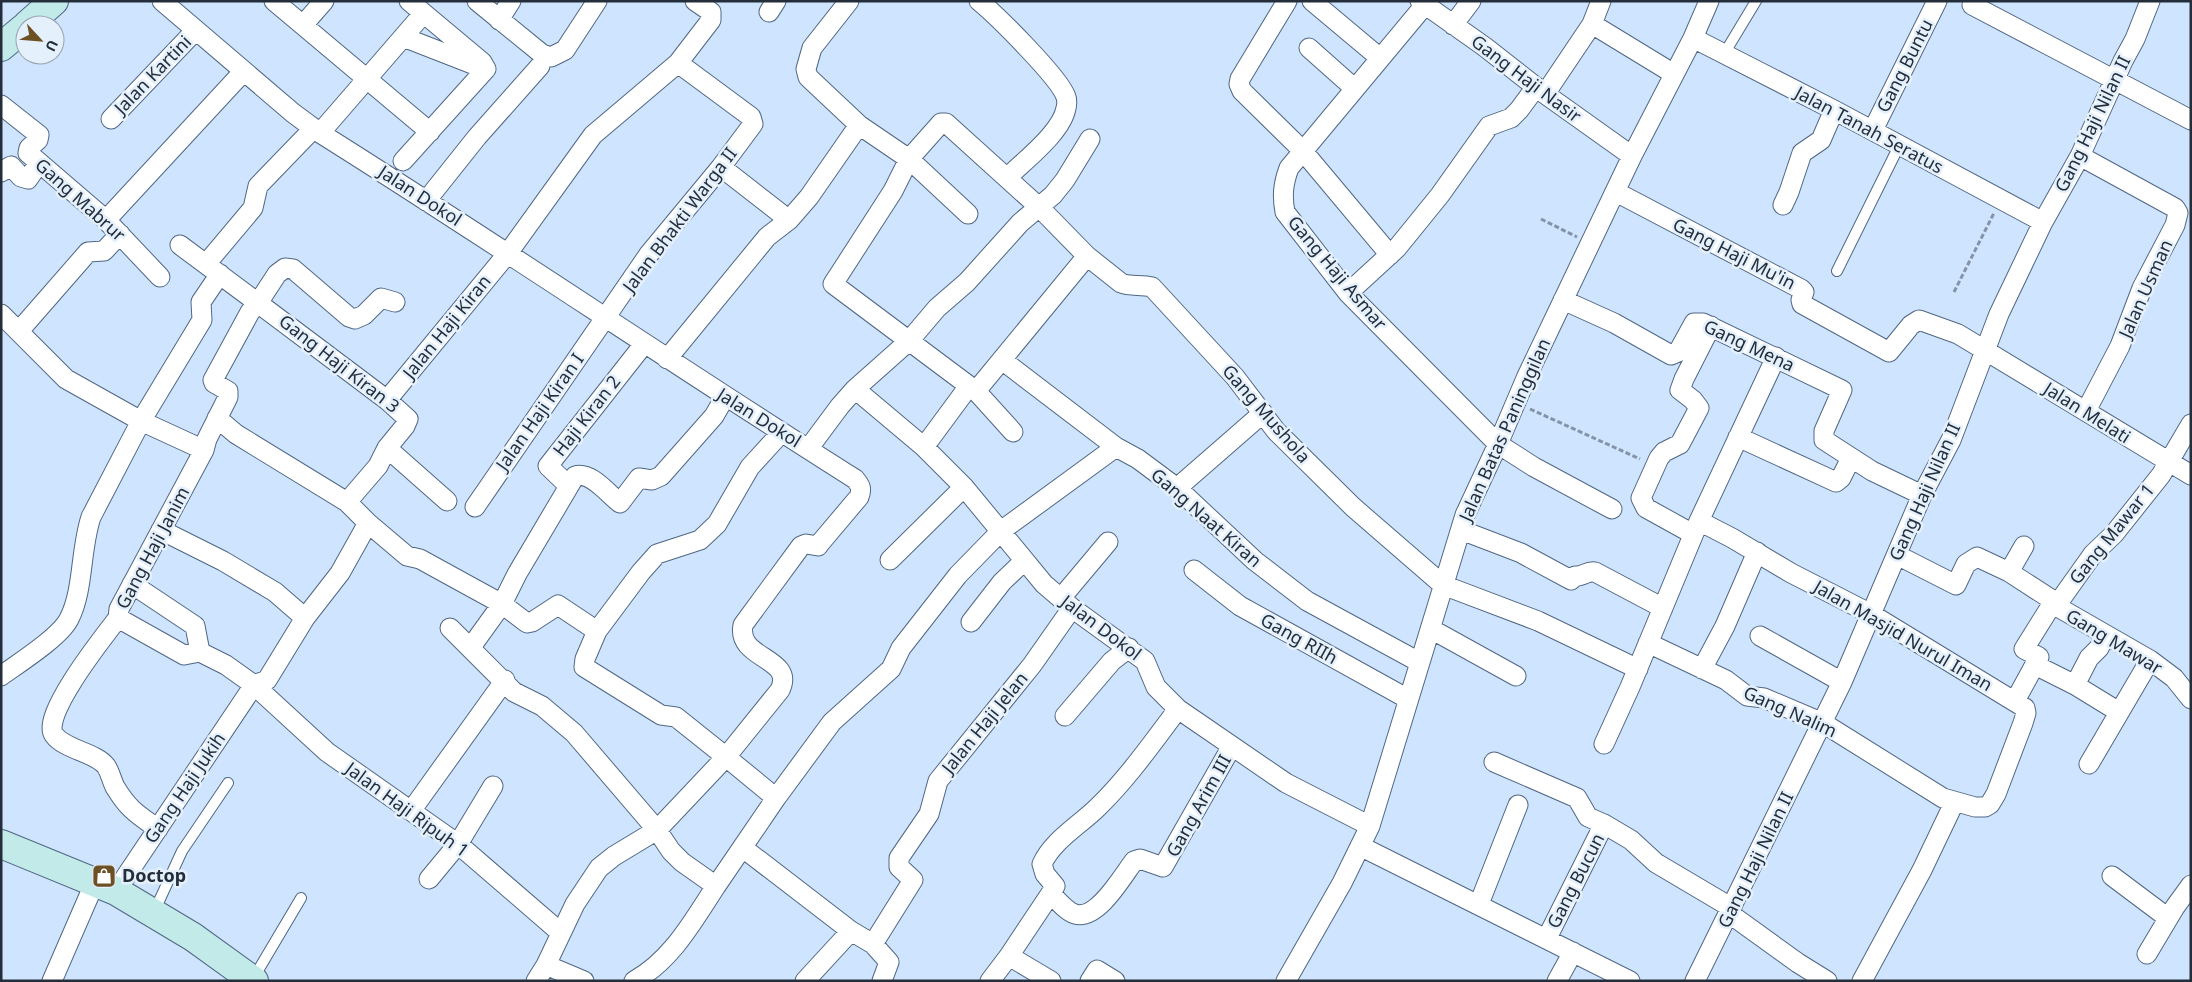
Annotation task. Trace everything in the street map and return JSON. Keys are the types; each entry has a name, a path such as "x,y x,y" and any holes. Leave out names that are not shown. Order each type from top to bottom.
{"main road":[{"path":"38,15 54,1"},
{"path":"1,47 15,35"},
{"path":"1,844 106,887 154,912 254,980"}],"street":[{"name":"Jalan Dokol","path":"162,1 195,31 317,131 808,449 855,389 924,447 964,487 1044,584 1066,603 1145,660 1156,687 1178,709 1286,783 1370,826"},
{"path":"274,1 430,132"},
{"path":"303,25 324,1"},
{"path":"409,1 482,62 486,69"},
{"path":"477,1 542,54 551,57 565,50 597,1"},
{"path":"499,20 511,1"},
{"name":"Jalan Haji Kiran","path":"387,400 508,253 594,135 678,63 711,20 711,12 695,1"},
{"path":"849,1 812,48 806,69 808,77 859,125 908,160 968,214"},
{"path":"979,1 1058,82 1066,97 1066,108 1058,127 1008,178"},
{"path":"1287,1 1239,84 1242,91 1302,150 1390,254"},
{"path":"1312,1 1380,58"},
{"path":"1453,25 1471,1"},
{"path":"1348,293 1390,254 1440,195 1489,126 1510,118 1541,91 1592,24 1601,1"},
{"name":"Jalan Batas Paninggilan","path":"1286,981 1370,826 1465,514 1563,300 1632,156 1693,38 1709,1"},
{"name":"Gang Buntu","path":"1872,130 1937,1"},
{"name":"Gang Haji Nilan II","path":"1695,981 1823,723 1922,495 1950,440 1999,314 2044,222 2080,156 2114,79 2135,39 2150,1"},
{"name":"Gang Haji Asmar","path":"1422,3 1380,58 1289,168 1284,180 1282,197 1285,212 1348,293 1498,444 1518,458 1612,509"},
{"name":"Gang Haji Nasir","path":"1422,3 1486,47 1541,91 1632,156"},
{"path":"1972,5 2191,120"},
{"path":"1,676 58,632 68,621 75,605 85,534 91,518 141,421 202,320 201,302 213,269 253,208 258,186 317,131 424,14"},
{"path":"1592,24 1674,74"},
{"name":"Jalan Kartini","path":"111,119 195,31"},
{"path":"403,37 486,69"},
{"name":"Jalan Tanah Seratus","path":"1693,38 1834,110 2044,222"},
{"path":"1310,48 1354,88"},
{"name":"Jalan Bhakti Warga II","path":"606,318 649,254 721,167 753,121 751,117 678,63"},
{"path":"426,202 442,178 540,66"},
{"path":"403,161 486,69"},
{"path":"106,220 244,71"},
{"name":"Gang Mabrur","path":"1,105 38,134 38,140 29,148 28,153 106,220 160,277"},
{"path":"1782,205 1789,192 1802,153 1820,140 1834,110"},
{"name":"Gang Mushola","path":"908,160 941,124 946,122 1040,208 1087,256 1121,283 1152,287 1235,377 1276,431 1329,483 1444,585"},
{"path":"667,359 767,237 789,220 809,197 859,125"},
{"path":"855,389 909,341 937,308 967,282 1020,224 1040,208 1065,180 1090,139"},
{"name":"Jalan Usman","path":"2080,156 2175,208 2178,213 2175,225 2142,288 2120,346 2086,411"},
{"path":"908,160 893,191 833,284 972,389 1013,432"},
{"path":"1,172 11,166 21,177 28,179 39,163"},
{"path":"721,167 789,220"},
{"name":"Gang Haji Mu'in","path":"1616,192 1801,288 1804,292 1800,300 1802,304 1889,352"},
{"path":"19,331 88,252 104,251 120,234"},
{"name":"Gang Haji Kiran 3","path":"180,245 405,415 408,422 387,448 378,466 347,502"},
{"path":"924,447 972,389 1002,360 1087,256"},
{"path":"258,303 277,274 285,268 293,269 349,317 355,319 364,315 381,298 395,302"},
{"name":"Gang Mena","path":"1563,300 1614,323 1671,355 1678,352 1694,323 1703,322 1842,390 1823,436 1828,444 1851,458"},
{"name":"Gang Haji Janim","path":"254,685 226,665 200,652 184,656 118,618 119,609 204,450 229,392 214,383 213,380 250,312 258,303"},
{"path":"1,314 66,379 141,421 204,450"},
{"name":"Jalan Haji Kiran I","path":"475,507 606,318"},
{"name":"Jalan Melati","path":"1889,352 1911,325 1919,320 1958,334 2191,475"},
{"path":"1655,466 1661,455 1680,444 1699,408 1693,400 1680,390 1711,326"},
{"name":"Haji Kiran 2","path":"569,486 548,466 644,344"},
{"path":"1604,744 1638,669 1696,528 1776,357"},
{"name":"Gang Naat Kiran","path":"1002,360 1116,447 1138,459 1177,488 1230,539 1300,596 1419,662"},
{"path":"471,647 502,604 516,574 575,476 584,475 620,503 640,478 652,480 661,476 714,416 726,397"},
{"path":"1177,488 1263,413"},
{"path":"217,418 236,434 347,502 368,523 407,556 420,558 502,604 527,623 532,622 558,605 597,631"},
{"name":"Gang Mawar 1","path":"2035,665 2039,657 2024,648 2093,554 2114,534 2131,510 2161,475 2191,424"},
{"path":"776,798 676,717 661,716 584,667 585,659 597,631 657,554 700,540 717,524 750,467 781,433"},
{"path":"1738,437 1834,481 1840,479 1851,458 1922,495"},
{"path":"634,981 649,973 675,948 776,798 832,722 891,669 901,648 958,575 1001,531 1116,447"},
{"path":"387,448 447,501"},
{"path":"536,981 586,886 599,868 614,856 657,830 726,758 780,690 784,681 784,674 746,643 741,632 743,625 801,546 806,544 818,546 859,497 861,491 856,479 808,449"},
{"name":"Jalan Masjid Nurul Iman","path":"1655,466 1642,494 1642,502 1646,508 1757,552 1791,573 1871,614 2015,702"},
{"path":"890,560 964,487"},
{"name":"Gang Haji Jukih","path":"52,981 106,887 158,829 254,685 267,680 305,618 340,573 368,523"},
{"path":"161,530 223,561 275,592 305,618"},
{"path":"1461,530 1521,554 1571,580 1575,576 1595,572 1663,608"},
{"path":"1066,603 1108,542"},
{"path":"2009,572 2024,546"},
{"path":"1702,669 1725,626 1757,552"},
{"name":"Gang Mawar","path":"1897,555 1956,585 1966,564 1977,557 2009,572 2150,660 2174,678 2191,700"},
{"path":"971,622 988,598 1024,561"},
{"name":"Gang RIIh","path":"1194,570 1240,606 1408,699"},
{"path":"132,584 195,626 200,652"},
{"path":"1444,585 1538,621 1638,669"},
{"name":"Jalan Haji Jelan","path":"873,944 912,880 899,866 899,858 929,814 938,781 1032,665 1066,603"},
{"path":"118,618 89,655 61,700 51,725 53,734 60,741 105,765 114,786 129,809 158,829"},
{"path":"450,628 505,680 514,692 542,706 574,733 657,830 671,851 682,862 716,886"},
{"path":"1431,629 1516,676"},
{"path":"2074,685 2089,658 2099,648 2106,634"},
{"path":"1760,636 1842,682"},
{"name":"Gang Nalim","path":"1648,644 1726,680 1747,696 1764,698 1823,723 1943,798 1975,808 1985,807 1990,804 1996,794 2026,713 2024,708 2015,702"},
{"path":"1065,716 1112,661 1129,648"},
{"path":"2089,764 2150,660"},
{"path":"2015,702 2035,665 2074,685 2119,712"},
{"path":"411,811 505,680"},
{"name":"Jalan Haji Ripuh 1","path":"254,685 327,752 458,844 561,934"},
{"path":"990,981 1010,956 1051,894 1054,886 1045,874 1042,864 1050,850 1099,806 1141,758 1178,709"},
{"name":"Gang Arim III","path":"1051,894 1074,914 1088,915 1098,908 1134,861 1140,859 1163,867 1232,746"},
{"path":"1494,762 1577,798 1588,818 1604,824 1631,840 1656,863 1731,911 1798,964 1827,981"},
{"path":"429,879 458,844 492,786"},
{"path":"1862,981 1922,870 1954,802"},
{"path":"1479,904 1518,805"},
{"name":"Gang Bucun","path":"1547,938 1604,824"},
{"path":"1360,846 1630,981"},
{"path":"743,848 850,931 873,944 889,962 882,981"},
{"path":"2112,876 2168,918"},
{"path":"2147,954 2168,918 2191,885"},
{"path":"805,981 850,931"},
{"path":"1557,981 1572,952"},
{"path":"1010,956 1051,981"},
{"path":"546,964 584,981"},
{"path":"1093,975 1115,981"}],"lane":[{"path":"1724,54 1756,1"},
{"path":"1837,271 1899,146"},
{"path":"154,912 186,844 228,783"},
{"path":"254,980 301,898"}],"path":[{"path":"1954,292 2001,200"},
{"path":"1541,219 1591,243"},
{"path":"1515,402 1655,466"}],"place":[{"name":"Doctop","path":"104,876"}]}
